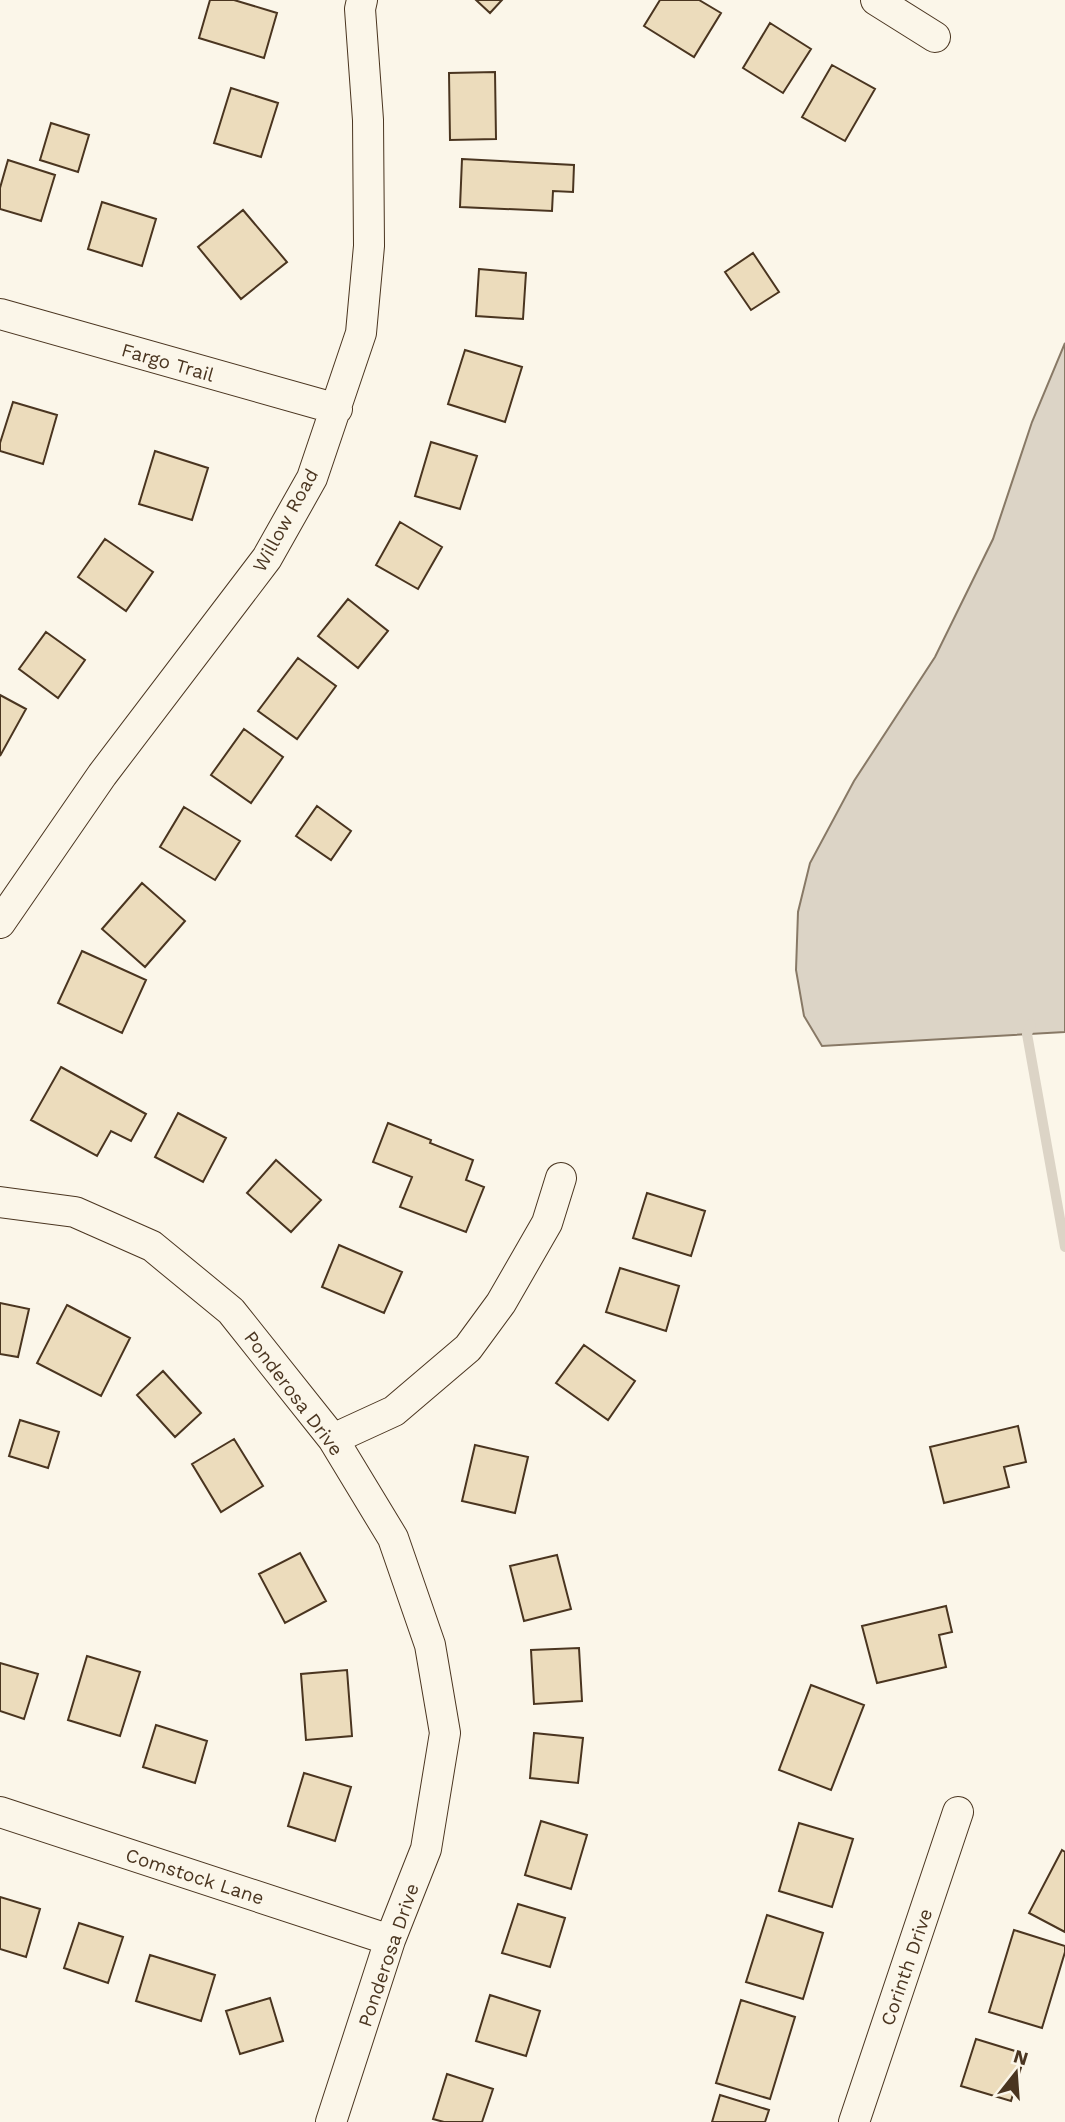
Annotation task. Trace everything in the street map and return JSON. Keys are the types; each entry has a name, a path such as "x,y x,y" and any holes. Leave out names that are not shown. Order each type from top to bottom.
{"street":[{"name":"Willow Road","path":"0,923 102,775 267,558 312,478 361,333 369,246 368,120 360,9 362,0"},
{"path":"876,0 935,37"},
{"name":"Fargo Trail","path":"0,314 337,409"},
{"path":"333,1439 394,1411 468,1348 502,1303 547,1223 561,1178"},
{"name":"Ponderosa Drive","path":"0,1202 75,1212 152,1246 231,1311 333,1439 393,1538 430,1645 445,1733 426,1849 390,1940 331,2122"},
{"name":"Comstock Lane","path":"0,1812 390,1940"},
{"name":"Corinth Drive","path":"854,2122 958,1812"}],"shaded area":[{"path":"1065,343 1065,1032 822,1046 804,1016 796,970 798,912 810,863 854,781 935,657 993,539 1032,422"}],"building":[{"path":"210,0 234,0 277,13 264,58 199,38"},
{"path":"476,0 502,0 490,13"},
{"path":"660,0 699,0 721,13 694,57 644,26"},
{"path":"770,23 811,49 783,93 743,68"},
{"path":"832,65 875,89 845,141 802,117"},
{"path":"495,72 496,139 450,140 449,73"},
{"path":"231,88 278,103 261,157 214,143"},
{"path":"51,123 89,135 78,172 40,160"},
{"path":"462,159 574,165 573,192 553,191 552,211 460,207"},
{"path":"8,160 55,175 41,221 0,209 0,188"},
{"path":"102,202 156,219 142,266 88,249"},
{"path":"243,210 287,262 241,299 198,247"},
{"path":"753,253 779,292 751,310 725,272"},
{"path":"479,269 526,273 523,319 476,316"},
{"path":"465,350 522,367 505,422 448,404"},
{"path":"13,402 57,415 43,464 0,451"},
{"path":"431,442 477,456 460,509 415,496"},
{"path":"155,451 208,468 192,520 139,504"},
{"path":"400,522 442,547 418,589 376,565"},
{"path":"105,539 153,572 126,611 78,577"},
{"path":"348,599 388,631 358,668 318,636"},
{"path":"46,632 85,660 58,698 19,669"},
{"path":"298,658 336,686 297,739 258,711"},
{"path":"0,695 26,709 0,756"},
{"path":"244,729 283,757 251,803 211,775"},
{"path":"317,806 351,831 331,860 296,836"},
{"path":"184,807 240,841 215,880 160,847"},
{"path":"142,883 185,921 145,967 102,929"},
{"path":"82,951 146,980 122,1033 58,1003"},
{"path":"61,1067 146,1114 131,1141 111,1131 97,1156 31,1120"},
{"path":"178,1113 226,1138 203,1182 155,1157"},
{"path":"388,1123 473,1160 466,1180 484,1187 466,1232 400,1207 412,1177 373,1162"},
{"path":"276,1160 321,1200 291,1232 247,1193"},
{"path":"647,1193 705,1211 691,1256 633,1238"},
{"path":"339,1245 402,1272 384,1313 322,1287"},
{"path":"620,1268 679,1286 666,1331 606,1312"},
{"path":"0,1303 29,1309 18,1357 0,1354"},
{"path":"67,1305 130,1338 101,1396 37,1363"},
{"path":"584,1345 635,1381 608,1420 556,1383"},
{"path":"163,1371 201,1413 175,1437 137,1395"},
{"path":"20,1420 59,1432 48,1468 9,1456"},
{"path":"1018,1426 1026,1462 1004,1467 1009,1487 944,1503 930,1447"},
{"path":"234,1439 263,1486 221,1512 192,1464"},
{"path":"475,1445 528,1457 515,1513 462,1501"},
{"path":"300,1553 326,1601 285,1623 259,1574"},
{"path":"557,1555 571,1609 524,1621 510,1566"},
{"path":"946,1606 952,1632 939,1635 946,1667 877,1683 862,1626"},
{"path":"579,1648 582,1701 534,1704 531,1650"},
{"path":"87,1656 140,1672 120,1736 68,1720"},
{"path":"0,1663 38,1674 24,1719 0,1711"},
{"path":"347,1670 352,1736 306,1740 301,1674"},
{"path":"811,1685 864,1705 831,1790 779,1770"},
{"path":"156,1725 207,1741 195,1783 143,1767"},
{"path":"534,1733 583,1738 578,1783 530,1778"},
{"path":"304,1773 351,1787 335,1841 288,1826"},
{"path":"541,1821 587,1835 571,1889 525,1875"},
{"path":"799,1823 853,1839 832,1907 779,1891"},
{"path":"1062,1850 1065,1852 1065,1932 1029,1913"},
{"path":"0,1897 40,1909 26,1957 0,1949"},
{"path":"518,1904 565,1918 550,1967 502,1953"},
{"path":"767,1915 823,1933 803,1999 746,1982"},
{"path":"79,1923 123,1937 108,1983 64,1968"},
{"path":"1014,1930 1065,1946 1042,2028 989,2012"},
{"path":"150,1955 215,1975 201,2021 136,2001"},
{"path":"490,1995 540,2011 526,2056 476,2041"},
{"path":"270,1998 283,2041 240,2054 226,2011"},
{"path":"741,2000 795,2017 770,2099 716,2083"},
{"path":"976,2039 1025,2054 1011,2101 961,2086"},
{"path":"447,2074 493,2089 482,2122 444,2122 433,2119"},
{"path":"720,2095 769,2110 765,2122 712,2122"}],"waterway":[{"path":"1031,1024 1027,1034 1065,1247"}]}
